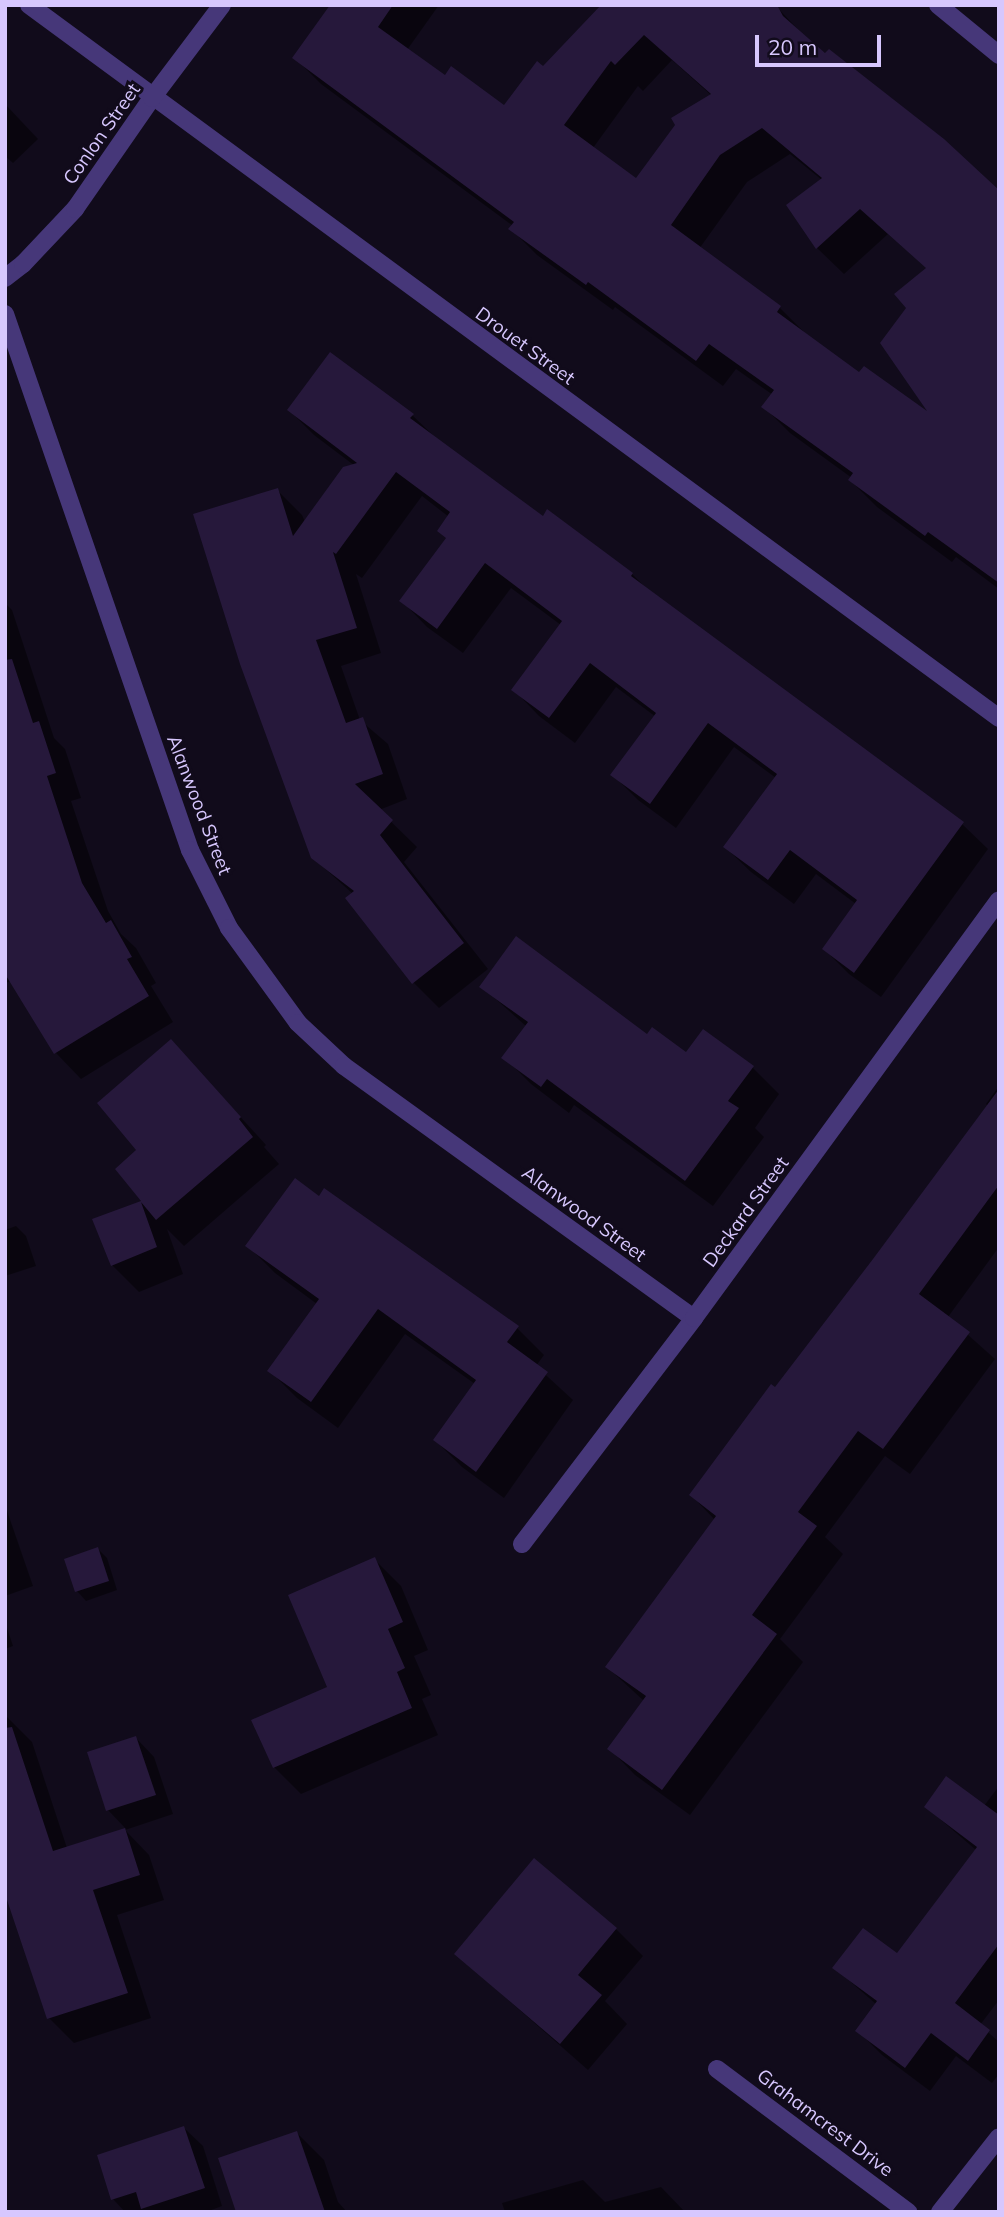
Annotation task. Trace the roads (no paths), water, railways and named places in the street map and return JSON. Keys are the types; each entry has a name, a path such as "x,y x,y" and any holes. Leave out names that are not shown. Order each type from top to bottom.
{"street":[{"name":"Drouet Street","path":"29,5 999,718"},
{"name":"Conlon Street","path":"5,278 23,264 75,209 152,98 222,5"},
{"path":"938,5 999,55"},
{"name":"Alanwood Street","path":"5,314 178,818 190,850 229,928 298,1023 344,1066 694,1318"},
{"name":"Deckard Street","path":"522,1544 694,1318 999,900"},
{"name":"Grahamcrest Drive","path":"717,2069 908,2212"},
{"path":"940,2212 999,2137"}]}
